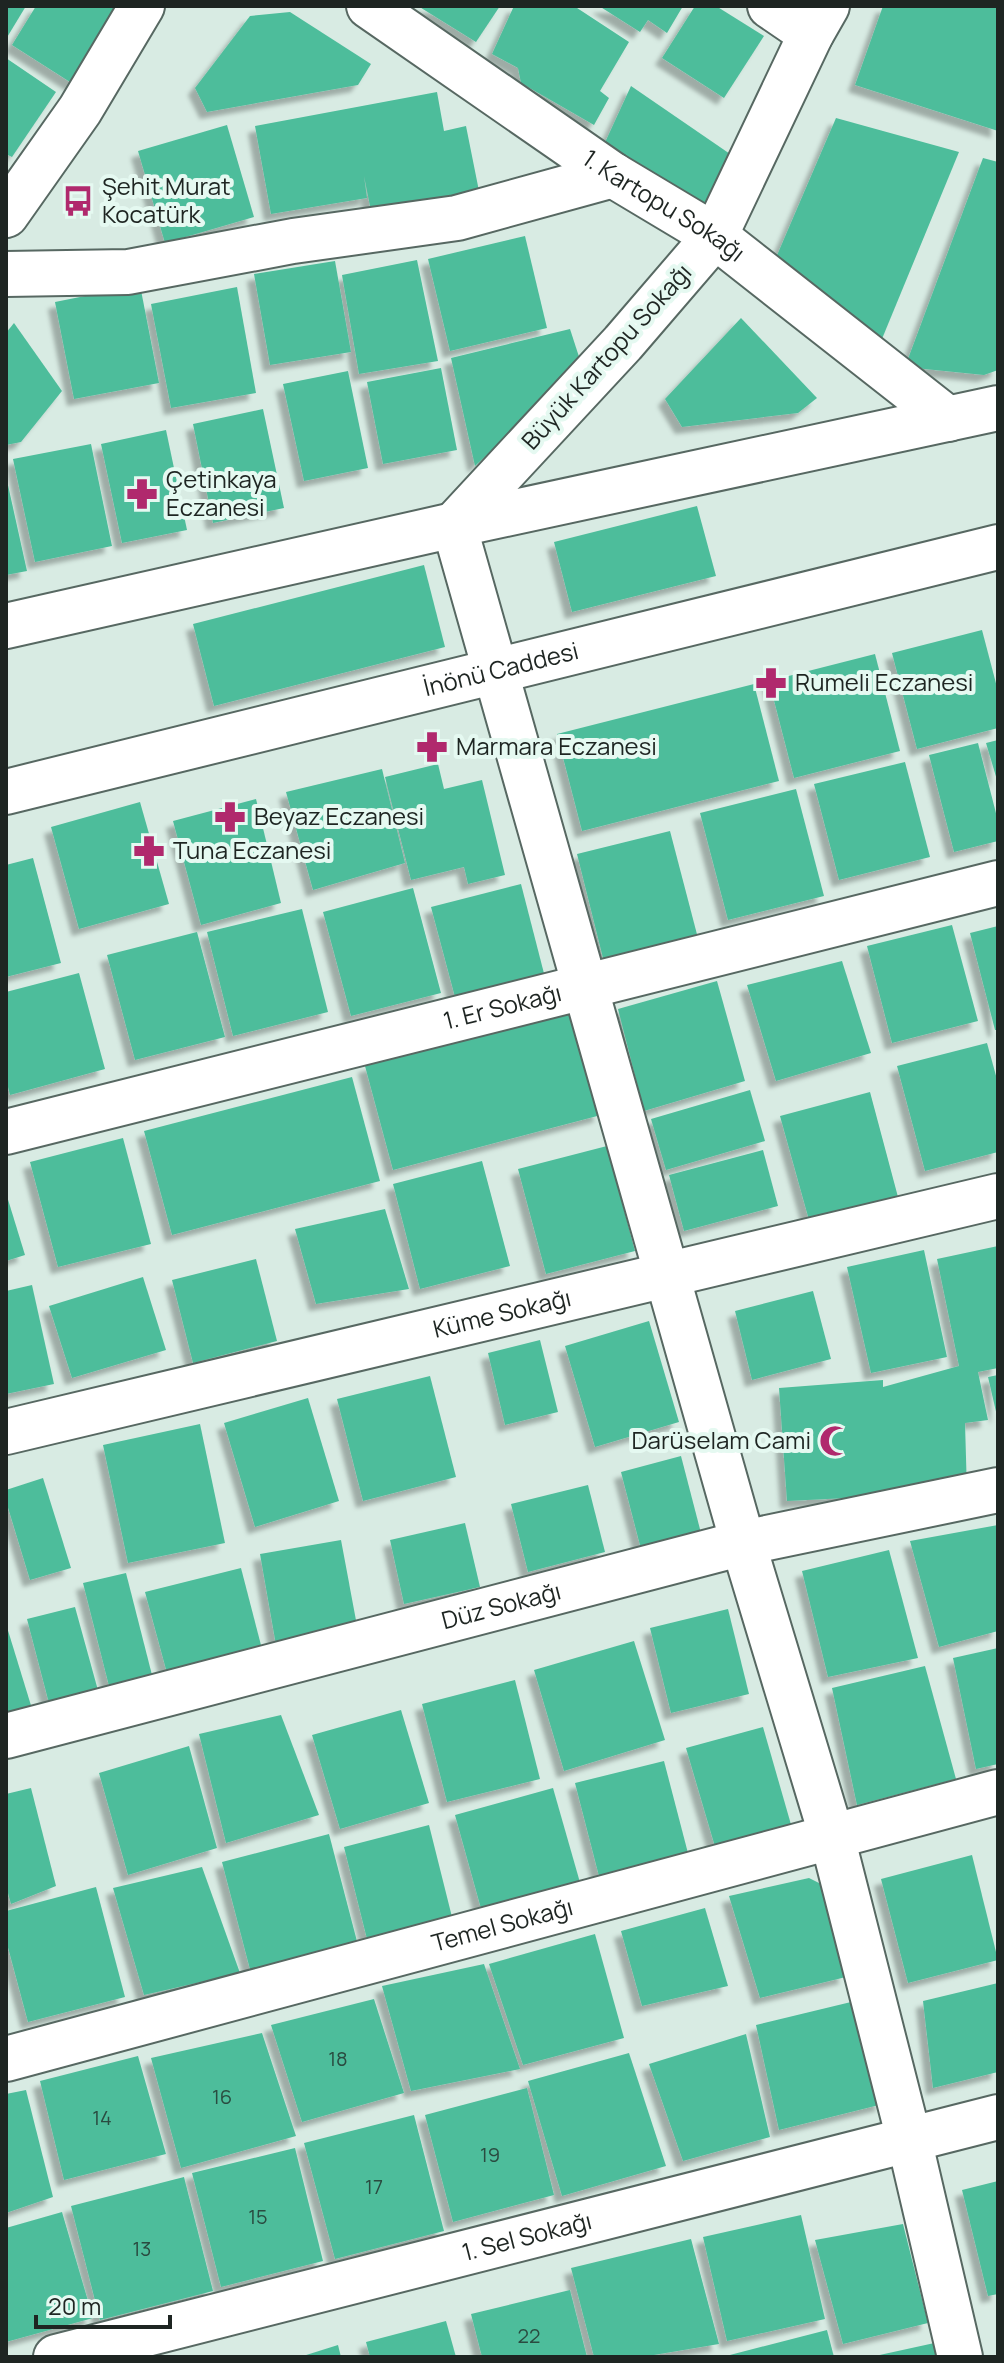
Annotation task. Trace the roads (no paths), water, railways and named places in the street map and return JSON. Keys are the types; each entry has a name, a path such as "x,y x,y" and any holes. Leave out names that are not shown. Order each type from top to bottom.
{"street":[{"path":"6,215 80,110 142,6"},
{"name":"1. Kartopu Sokağı","path":"369,6 613,175 715,236 948,419"},
{"path":"770,6 819,20"},
{"name":"Büyük Kartopu Sokağı","path":"454,525 623,343 715,236 819,20"},
{"path":"6,274 128,272 293,241 457,218 613,175"},
{"path":"6,626 454,525 998,408"},
{"path":"454,525 743,1543 832,1837 909,2139 960,2357"},
{"name":"İnönü Caddesi","path":"6,792 998,547"},
{"name":"1. Er Sokağı","path":"6,1132 998,883"},
{"name":"Küme Sokağı","path":"6,1432 998,1196"},
{"name":"Düz Sokağı","path":"6,1736 743,1543 998,1490"},
{"name":"Temel Sokağı","path":"6,2059 998,1792"},
{"name":"1. Sel Sokağı","path":"56,2357 998,2117"}],"place":[{"name":"Şehit Murat Kocatürk","path":"78,201"},
{"name":"Çetinkaya Eczanesi","path":"142,494"},
{"name":"Rumeli Eczanesi","path":"771,683"},
{"name":"Marmara Eczanesi","path":"432,747"},
{"name":"Beyaz Eczanesi","path":"230,817"},
{"name":"Tuna Eczanesi","path":"149,851"},
{"name":"Darüselam Cami","path":"835,1441"}]}
